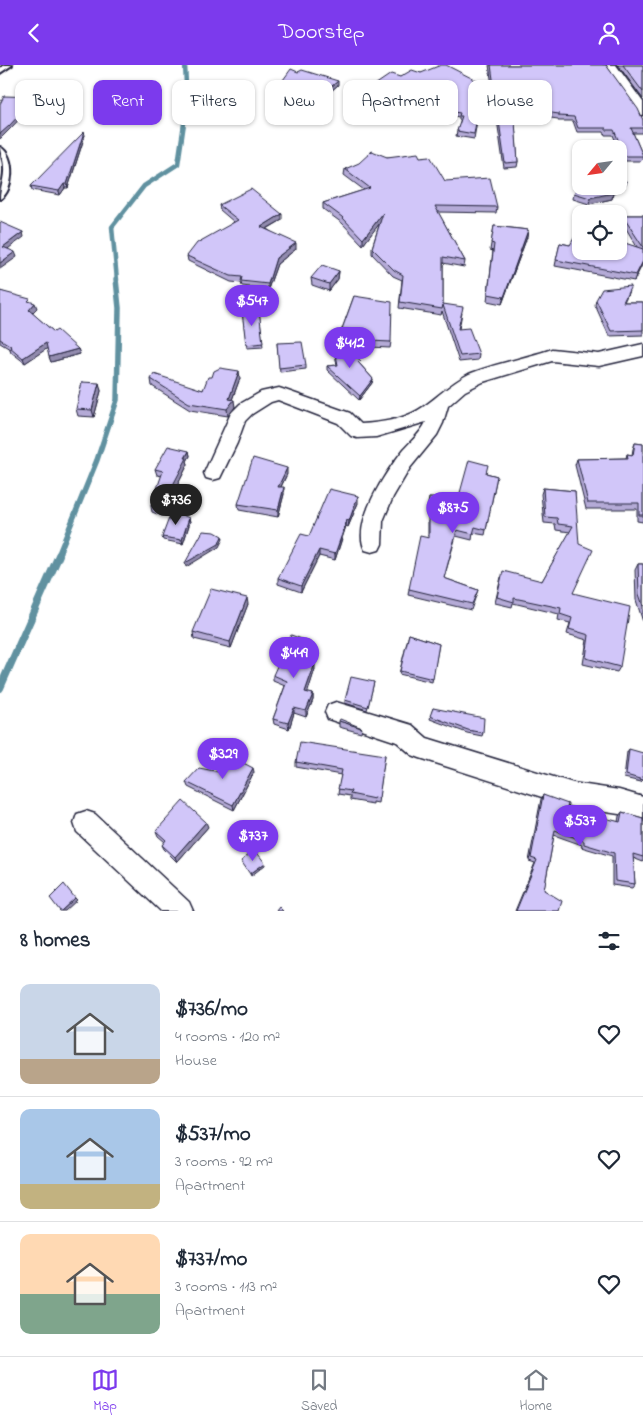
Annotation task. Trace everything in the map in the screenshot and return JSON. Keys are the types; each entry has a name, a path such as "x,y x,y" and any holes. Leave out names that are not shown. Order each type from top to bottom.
{"street":[{"path":"610,65 643,111"},
{"path":"214,473 237,418 246,409 266,396 279,394 344,417 357,431 376,430 415,420 429,412 459,387 477,378 552,355 599,360 643,350"},
{"path":"372,544 372,529 376,513 404,463 431,432 437,421 440,402"},
{"path":"336,711 404,733 420,747 573,795 619,802 643,809"},
{"path":"86,823 180,911"}],"lane":[{"path":"0,71 9,65"},
{"path":"0,149 6,154 8,161 7,177 0,197"}],"building":[{"path":"441,65 446,65 475,80 468,80 468,125 476,125 474,134 457,131 462,116 459,116 460,113 458,113 458,80 382,80 391,74 400,77 412,70 421,73"},
{"path":"491,65 606,65 638,109 643,120 643,128 631,128 643,156 628,156 628,140 618,140 614,130 606,130 606,128 578,128 574,117 559,116 559,114 552,113 552,80 493,80"},
{"path":"623,65 643,65 643,92"},
{"path":"291,69 298,72 302,70 338,81 333,85 333,80 283,80"},
{"path":"4,96 15,96 15,120 0,134 0,104"},
{"path":"500,125 515,125 518,162 505,163"},
{"path":"84,132 67,184 64,184 59,191 31,186"},
{"path":"372,151 387,157 418,153 420,157 430,156 445,181 490,178 497,207 435,206 465,261 443,257 443,304 463,307 458,329 469,328 479,354 460,356 443,305 442,309 400,302 403,275 394,270 372,248 383,213 363,239 342,217 323,203 370,188 345,169 359,163"},
{"path":"251,189 282,214 261,227 296,243 276,258 268,284 241,281 242,277 231,276 187,256 197,243 238,220 219,205"},
{"path":"580,195 604,195 590,198"},
{"path":"627,215 643,215 643,247 627,223"},
{"path":"0,222 23,232 3,247 15,252 0,263"},
{"path":"494,226 528,230 504,297 488,294 494,244 491,243"},
{"path":"572,242 572,260 627,260 627,244 643,249 643,261 636,275 556,260 560,243 570,245"},
{"path":"322,265 339,271 329,284 311,278"},
{"path":"631,286 623,302 643,302 643,330 611,331 596,300 602,289"},
{"path":"0,291 30,299 28,301 35,303 29,310 54,332 57,330 78,349 49,357 46,343 23,358 11,346 0,339"},
{"path":"354,296 392,302 391,342 348,340 361,330 342,329"},
{"path":"259,310 263,343 246,345 242,311"},
{"path":"332,335 361,361 358,362 373,379 360,396 327,366 338,365"},
{"path":"302,342 306,365 279,368 277,343"},
{"path":"220,368 239,371 229,399 234,400 227,409 189,403 151,379 154,374 203,390 208,377 212,377 214,371"},
{"path":"82,382 99,383 92,410 76,409"},
{"path":"635,443 643,444 643,515 639,515 639,503 588,503 577,459 628,458 627,454 633,455"},
{"path":"168,446 189,451 160,510 151,506 163,471 155,469"},
{"path":"253,458 287,468 278,487 284,487 278,510 238,504"},
{"path":"469,460 488,465 486,473 497,476 486,530 475,527 473,534 457,530 444,578 478,590 472,604 409,589 420,536 429,538 429,498 458,500"},
{"path":"543,488 575,491 579,544 593,550 573,593 630,607 620,667 586,658 589,635 569,629 572,618 560,614 561,608 514,598 514,602 497,597 503,571 542,581 573,526 558,524 557,518 545,517"},
{"path":"329,489 358,496 335,554 319,550 301,586 278,578 301,534 309,536"},
{"path":"172,510 189,518 182,540 162,537"},
{"path":"203,531 215,532 222,536 219,544 185,563"},
{"path":"638,564 643,564 643,606 639,594"},
{"path":"211,589 247,598 230,642 193,632"},
{"path":"409,634 439,644 433,679 400,671"},
{"path":"291,635 310,642 301,658 315,663 305,692 313,694 306,711 294,708 288,723 273,719 287,681 273,675"},
{"path":"351,677 374,682 368,707 345,700"},
{"path":"433,708 484,718 483,733 468,730 430,716"},
{"path":"340,719 362,728 339,721"},
{"path":"300,742 385,755 379,798 374,797 374,799 350,794 351,791 338,789 342,770 296,762"},
{"path":"629,749 643,753 643,780 626,775"},
{"path":"230,756 253,768 233,805 186,782 199,768 220,772"},
{"path":"543,795 568,804 567,808 620,822 622,812 643,818 643,857 633,854 635,884 615,881 614,853 584,844 584,841 555,830 544,890 562,901 559,911 516,911 537,860 531,858"},
{"path":"183,801 206,822 175,857 162,845 166,840 156,831"},
{"path":"255,850 265,863 250,874 241,861"},
{"path":"64,884 75,898 60,911 50,898"}],"waterway":[{"path":"117,280 112,227 144,186 178,164 187,103 185,65"},
{"path":"58,556 97,460 117,400 119,308 116,279"},
{"path":"0,688 59,555"}]}
